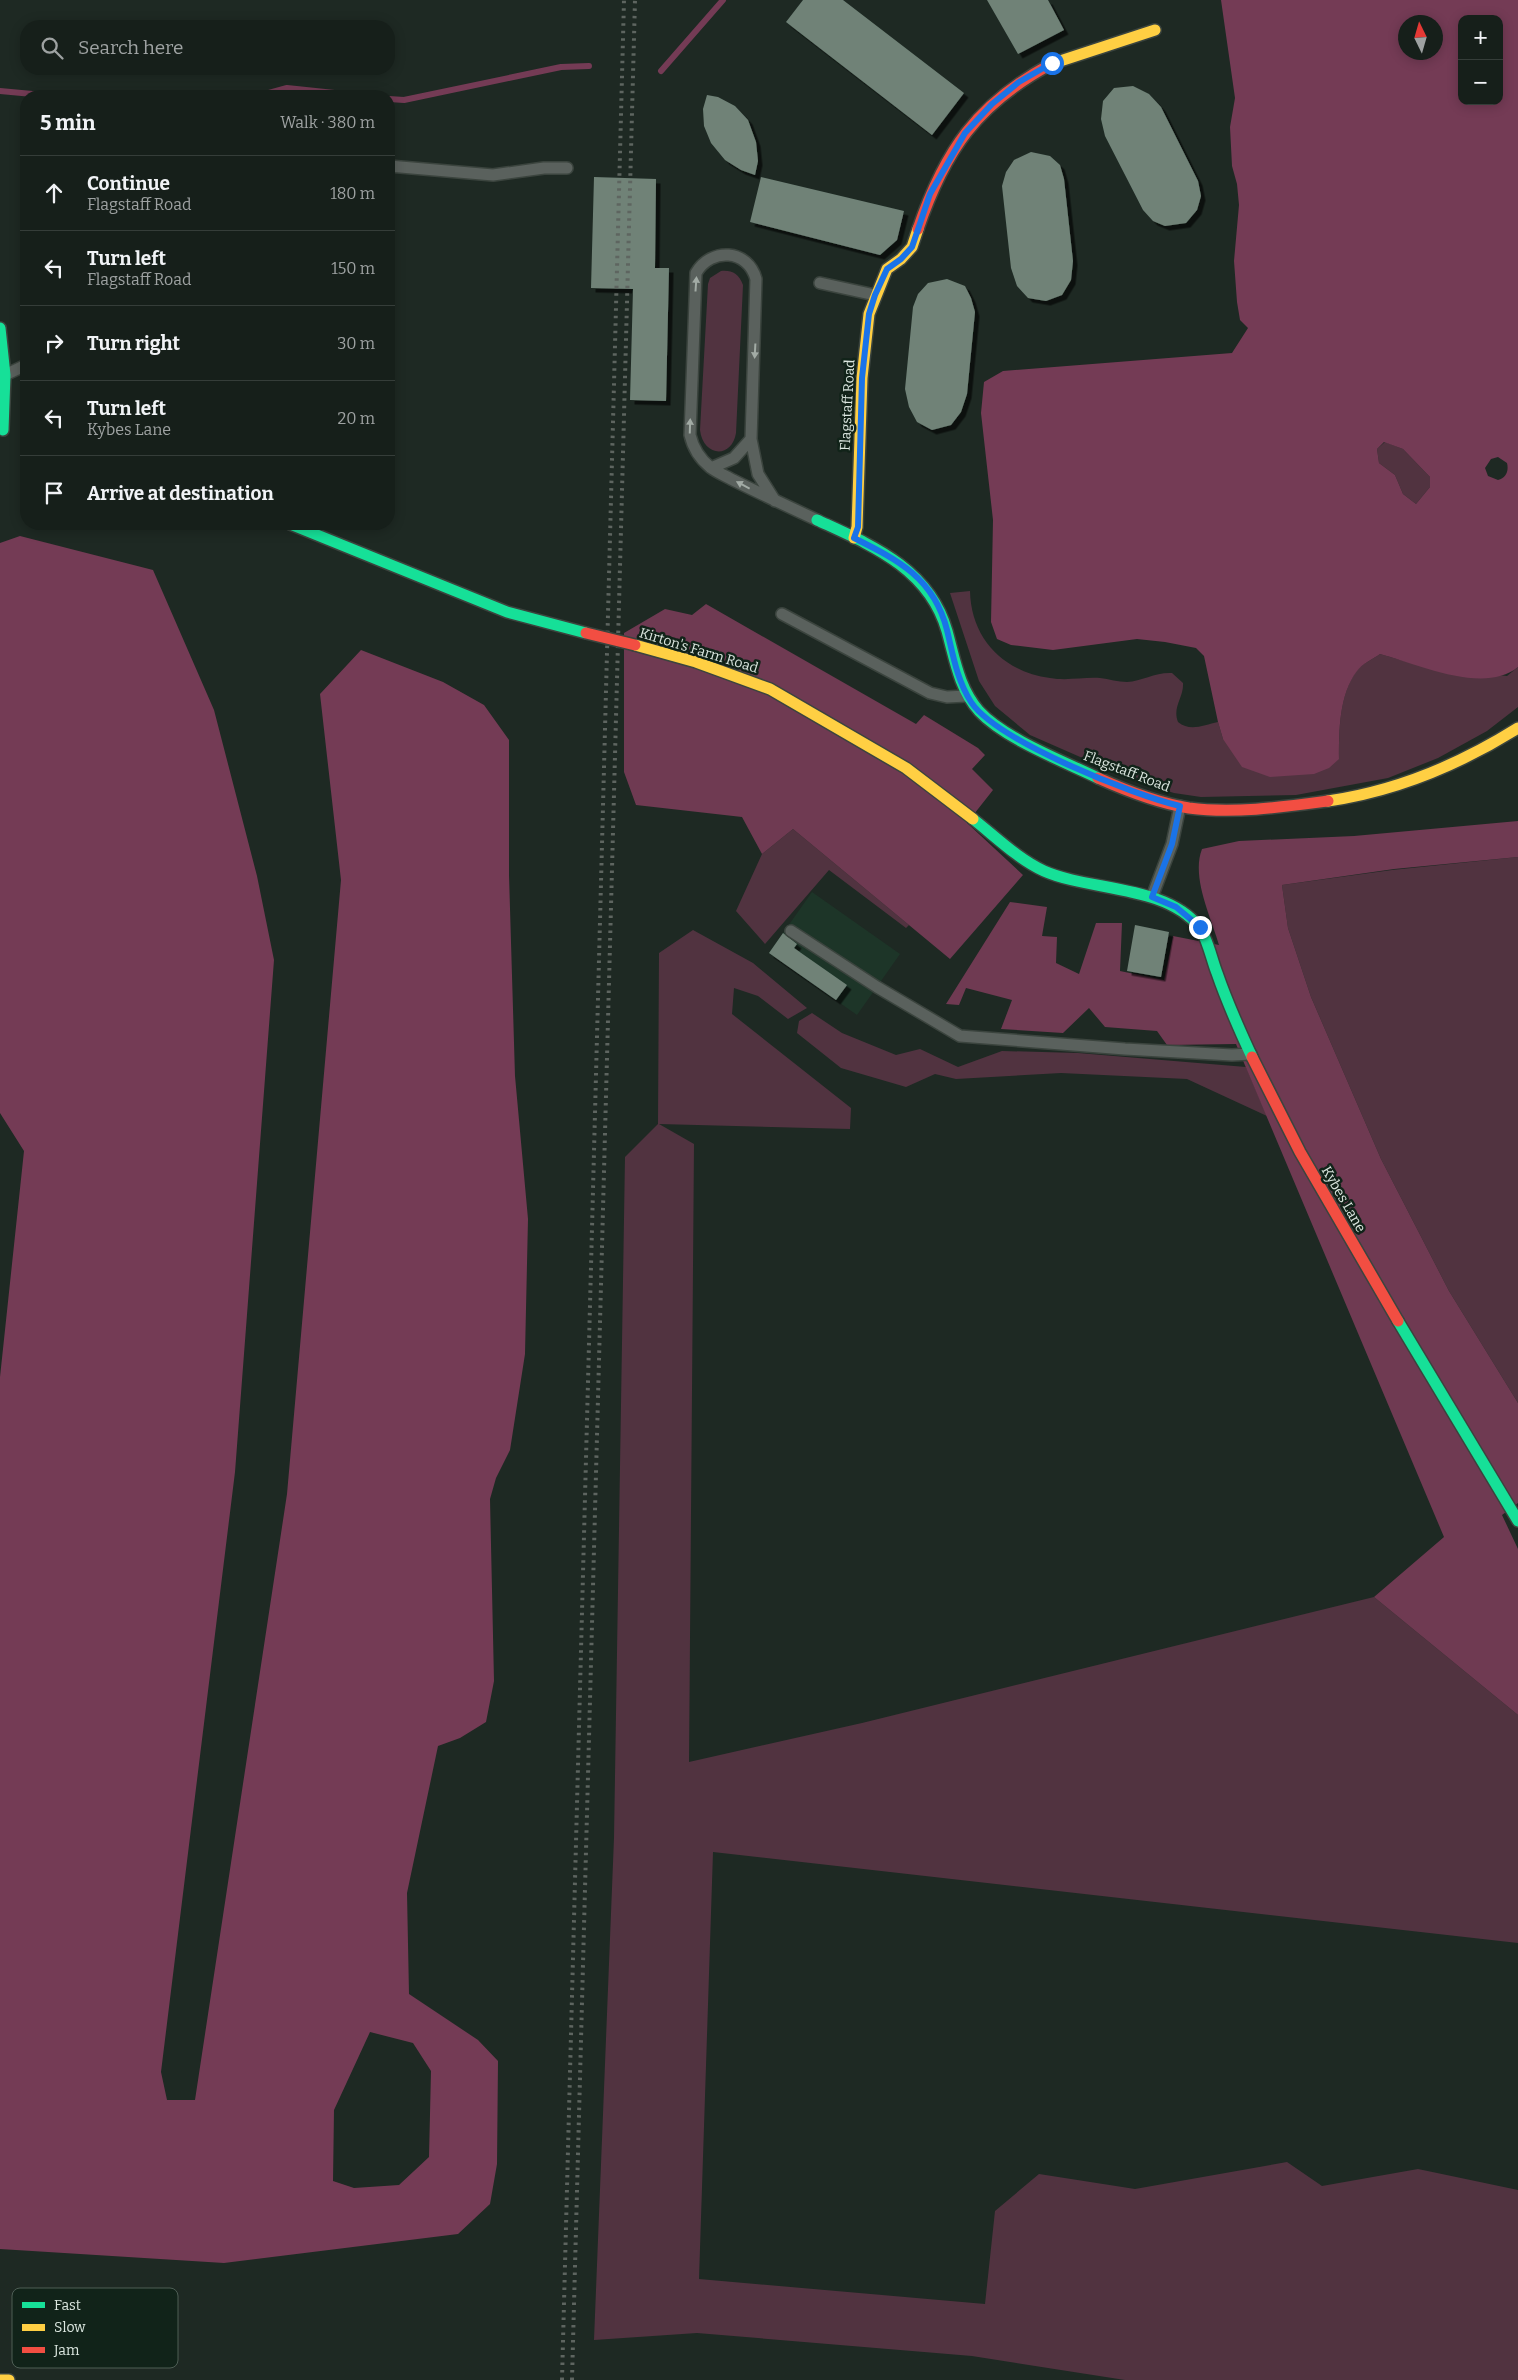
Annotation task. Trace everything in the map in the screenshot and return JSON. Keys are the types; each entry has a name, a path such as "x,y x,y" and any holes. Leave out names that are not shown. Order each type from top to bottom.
{"main road":[{"name":"Flagstaff Road","path":"854,538 858,527 862,378 869,314 887,269 901,259 912,247 930,194 942,169 965,133 992,104 1019,82 1052,63 1155,30"},
{"path":"0,328 5,375 5,431"},
{"name":"Flagstaff Road","path":"817,520 908,567 931,594 946,628 957,675 972,703 1003,730 1088,773 1150,799 1180,806 1212,809 1287,807 1378,793 1469,758 1518,728"},
{"name":"Kirton's Farm Road","path":"305,530 507,612 696,662 770,689 906,768 1026,860 1045,870 1087,883 1152,897"},
{"name":"Kybes Lane","path":"1152,897 1176,907 1200,927 1232,1016 1304,1160 1416,1352 1518,1521"},
{"path":"0,2380 9,2380"}],"lane":[{"path":"395,167 493,175 544,168 567,168"},
{"path":"775,501 758,474 751,440 756,279 754,269 748,262 738,257 725,255 704,262 696,273 690,435 697,454 711,468 775,501 817,520"},
{"path":"820,283 875,295"},
{"path":"5,375 20,367"},
{"path":"711,468 734,458 751,440"},
{"path":"782,614 930,693 947,697 968,696"},
{"path":"1152,897 1172,844 1180,806"},
{"path":"792,931 877,987 960,1036 1125,1049 1232,1055 1251,1054"}],"shaded area":[{"path":"1221,0 1518,0 1518,667 1504,675 1487,678 1469,678 1431,670 1380,654 1359,668 1351,680 1341,713 1339,759 1329,768 1314,774 1270,777 1242,767 1223,739 1204,656 1196,648 1137,639 1053,650 1011,645 997,639 991,622 993,520 981,413 984,382 1003,371 1232,353 1248,328 1240,320 1237,302 1234,261 1239,205 1237,184 1232,166 1230,127 1235,98","holes":["1384,442 1403,449 1430,477 1430,487 1416,504 1403,494 1395,475 1379,463 1377,449","1498,457 1507,463 1508,469 1503,478 1498,480 1488,476 1485,468 1491,459"]},
{"path":"721,271 729,271 735,274 743,285 736,433 729,447 724,451 718,451 706,446 700,430 708,284 710,278"},
{"path":"1385,442 1403,449 1430,477 1430,487 1416,504 1403,494 1395,475 1379,463 1377,449"},
{"path":"20,536 153,570 214,710 257,876 274,960 235,1472 161,2072 167,2100 195,2100 287,1494 341,880 320,694 361,650 443,682 484,705 509,740 509,875 515,1076 528,1219 525,1354 510,1450 496,1478 490,1499 494,1681 486,1722 460,1738 438,1746 407,1893 409,1994 478,2040 498,2061 497,2164 490,2204 458,2234 224,2263 0,2249 0,1377 24,1151 0,1113 0,543","holes":["370,2032 413,2043 431,2071 429,2157 399,2185 354,2188 333,2181 334,2110"]},
{"path":"970,591 976,624 984,638 993,650 1018,669 1033,675 1056,679 1100,678 1120,682 1172,673 1183,683 1176,712 1178,722 1187,727 1192,727 1218,722 1223,739 1339,759 1341,713 1347,690 1357,670 1380,654 1425,667 1507,676 1518,667 1518,707 1487,731 1438,758 1388,778 1296,795 1201,797 1174,793 1135,781 1030,735 995,706 979,681 950,593"},
{"path":"706,604 916,724 924,715 978,748 985,755 972,769 993,790 967,823 1023,875 950,959 793,829 762,854 742,817 636,805 624,772 624,633 665,609 692,615"},
{"path":"1518,821 1518,857 1394,869 1282,885 1288,928 1311,997 1381,1159 1449,1291 1518,1403 1518,1503 1502,1515 1518,1549 1518,1715 1374,1597 1444,1537 1236,1044 1167,1045 1157,1031 1105,1027 1089,1008 1063,1033 1001,1029 1012,1000 966,988 959,1005 946,1004 1010,902 1047,907 1042,936 1057,937 1056,963 1079,974 1096,923 1122,923 1120,971 1164,980 1173,936 1219,945 1200,884 1199,860 1202,849 1239,841 1354,836"},
{"path":"793,829 909,925 906,928 829,870 765,944 736,911 762,854"},
{"path":"1518,857 1518,1403 1449,1291 1381,1159 1311,997 1288,928 1282,885 1392,870"},
{"path":"812,892 900,954 857,1015 769,953"},
{"path":"693,930 753,963 807,1008 788,1019 758,996 734,988 732,1014 851,1108 850,1129 659,1124 694,1144 689,1762 862,1723 1374,1597 1518,1715 1518,1943 713,1852 699,2279 985,2304 995,2211 1039,2174 1135,2189 1287,2162 1322,2186 1418,2169 1518,2190 1518,2380 1125,2380 972,2356 697,2333 594,2340 614,1838 625,1157 658,1124 659,953"},
{"path":"812,1013 842,1033 896,1055 920,1049 958,1067 1002,1051 1078,1053 1246,1067 1267,1116 1187,1079 1061,1073 956,1079 935,1074 906,1087 841,1068 797,1033 799,1021"}],"building":[{"path":"803,0 843,0 964,93 932,135 786,22"},
{"path":"987,0 1048,0 1064,30 1018,54"},
{"path":"1133,86 1149,94 1161,107 1198,181 1201,196 1197,210 1186,223 1165,226 1153,221 1143,210 1105,136 1101,119 1103,101 1114,88"},
{"path":"707,95 718,97 735,106 748,120 756,142 758,161 755,175 741,170 725,160 711,143 704,126 703,109"},
{"path":"1031,152 1050,156 1060,165 1064,179 1073,261 1071,280 1062,295 1046,301 1028,298 1017,286 1011,268 1002,186 1006,172 1014,160"},
{"path":"594,177 656,179 655,268 669,268 666,401 630,400 633,289 591,288"},
{"path":"761,177 904,211 897,240 880,255 750,222"},
{"path":"947,279 965,286 975,312 967,394 961,412 951,425 932,430 917,422 909,407 905,389 913,307 918,294 928,283"},
{"path":"1135,925 1169,932 1161,977 1127,971"},
{"path":"783,933 797,944 794,948 847,985 836,1000 769,953"}],"waterway":[{"path":"661,71 723,0"},
{"path":"395,99 404,100 561,67 589,66"},
{"path":"280,90 287,88 306,90"},
{"path":"0,91 20,93"}],"railway":[{"path":"562,2380 624,0"},
{"path":"572,2380 635,0"}],"traffic: fast":[{"path":"0,328 5,375 3,430"},
{"path":"817,520 858,539 896,561 927,591 938,609 947,631 962,683 979,711 990,721 1019,740 1098,778"},
{"path":"305,530 507,612 586,633"},
{"path":"973,819 1016,854 1044,871 1062,877 1148,896 1168,903 1185,913 1202,931 1225,994 1252,1057"},
{"path":"1398,1321 1518,1521"}],"traffic: slow":[{"path":"1051,64 1155,30"},
{"path":"854,538 857,527 862,378 869,314 887,269 901,259 912,247 918,229"},
{"path":"635,645 696,662 770,689 906,768 973,819"},
{"path":"1328,801 1378,791 1427,775 1473,754 1518,728"},
{"path":"0,2380 9,2380"}],"traffic: jam":[{"path":"918,229 940,176 952,153 967,132 1003,96 1025,79 1051,64"},
{"path":"586,633 635,645"},
{"path":"1098,778 1166,803 1206,810 1241,810 1328,801"},
{"path":"1252,1057 1300,1152 1398,1321"}],"route":[{"path":"1052,63 1019,82 992,104 965,133 942,169 930,194 912,247 901,259 887,269 875,295 869,314 862,378 858,527 854,538 887,554 908,567 922,581 940,610 957,675 972,703 1003,730 1079,769 1150,799 1180,806 1176,833 1152,897 1176,907 1200,927"}]}
